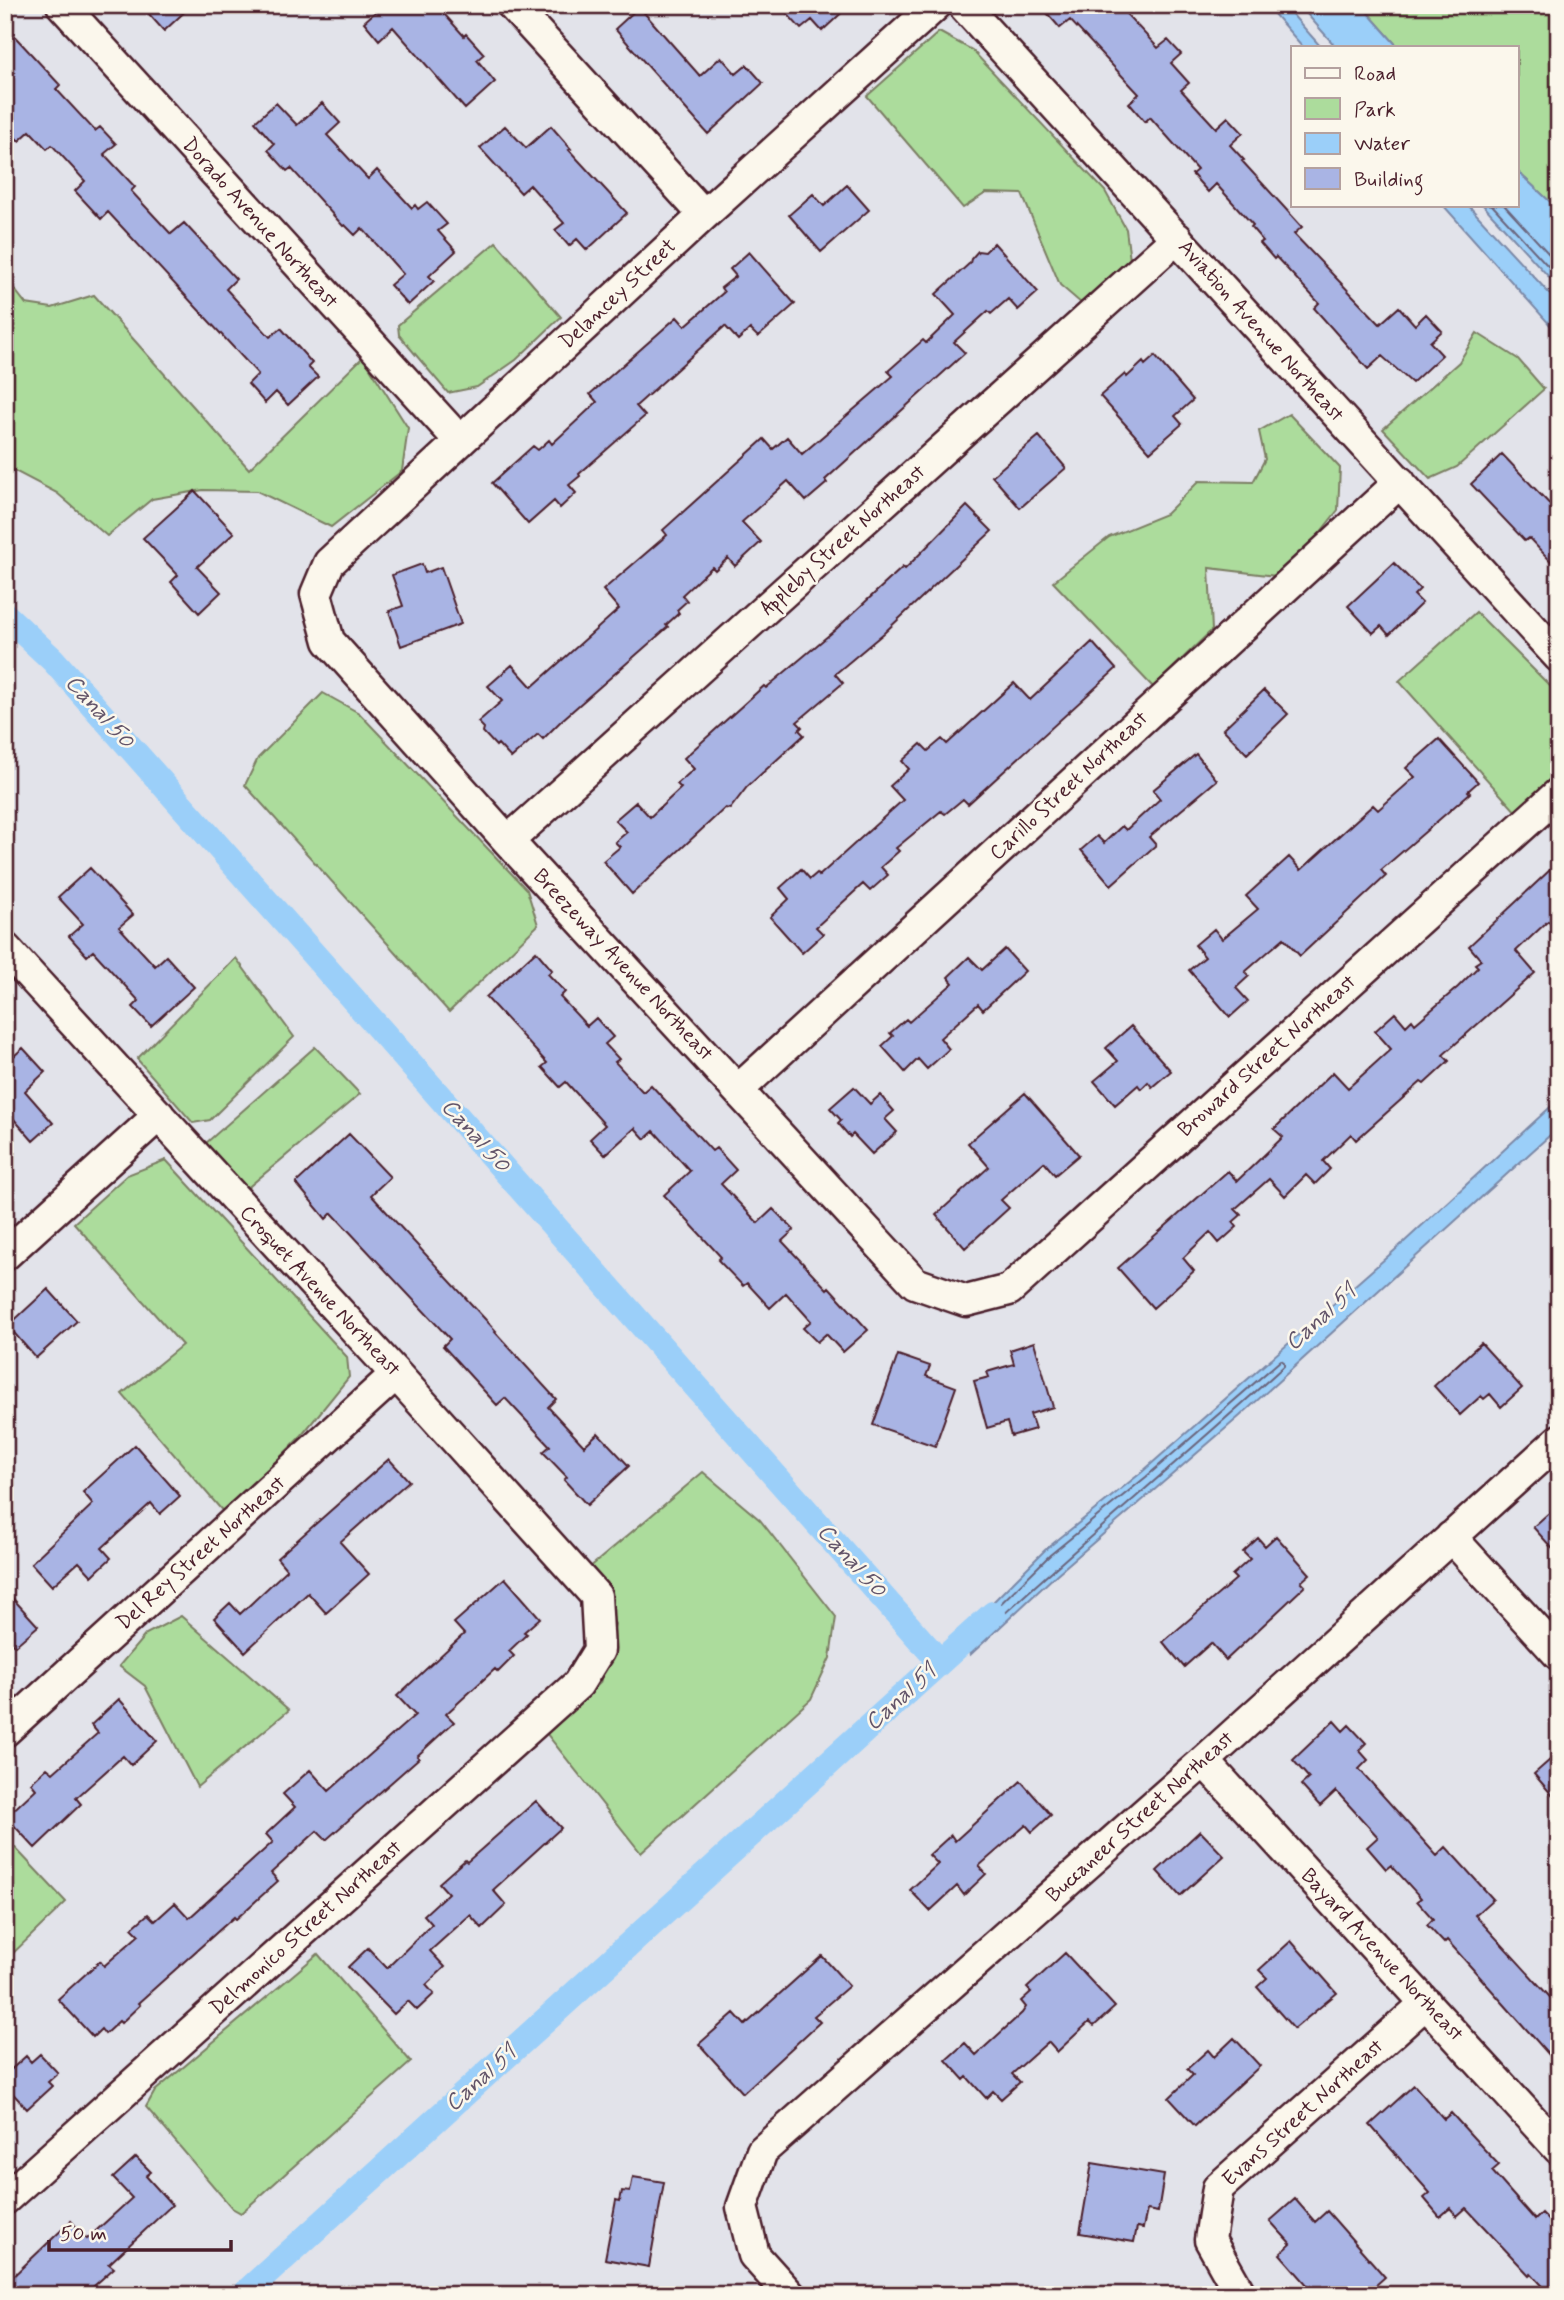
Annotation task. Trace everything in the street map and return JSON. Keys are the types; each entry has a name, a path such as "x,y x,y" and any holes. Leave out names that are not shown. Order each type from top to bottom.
{"street":[{"name":"Dorado Avenue Northeast","path":"62,5 459,440"},
{"path":"512,5 704,215"},
{"name":"Delancey Street","path":"316,594 329,563 459,440 936,5"},
{"name":"Aviation Avenue Northeast","path":"963,5 1559,657"},
{"name":"Appleby Street Northeast","path":"509,841 1177,238"},
{"name":"Carillo Street Northeast","path":"738,1090 1400,482"},
{"name":"Breezeway Avenue Northeast","path":"316,594 329,641 915,1283 966,1301"},
{"name":"Broward Street Northeast","path":"966,1301 1009,1290 1559,793"},
{"name":"Croquet Avenue Northeast","path":"5,948 596,1596 599,1650"},
{"path":"5,1255 159,1115"},
{"name":"Del Rey Street Northeast","path":"5,1731 396,1374"},
{"name":"Buccaneer Street Northeast","path":"790,2295 754,2255 742,2207 762,2151 1204,1761 1559,1440"},
{"path":"1451,1537 1559,1655"},
{"name":"Delmonico Street Northeast","path":"5,2199 578,1684 599,1650"},
{"name":"Bayard Avenue Northeast","path":"1204,1761 1559,2149"},
{"name":"Evans Street Northeast","path":"1241,2295 1210,2240 1218,2188 1426,2003"}],"green space":[{"path":"1361,5 1559,5 1559,210 1518,172 1518,46 1397,46"},
{"path":"939,32 972,50 1105,191 1126,229 1130,260 1082,304 1060,285 1022,194 986,193 963,208 867,96"},
{"path":"496,242 561,317 516,360 477,387 448,393 399,335 398,325"},
{"path":"5,277 26,304 52,308 94,295 249,469 363,357 408,428 402,471 331,527 257,491 203,490 152,499 107,536 57,493 5,466"},
{"path":"1477,333 1518,359 1544,389 1457,467 1430,479 1383,429 1459,362"},
{"path":"1289,414 1340,468 1338,510 1285,577 1209,568 1212,630 1153,687 1053,582 1109,537 1166,514 1199,481 1253,482 1265,459 1259,431"},
{"path":"1476,612 1559,695 1559,779 1516,812 1399,681"},
{"path":"323,693 359,713 527,890 538,925 449,1012 245,785 258,758"},
{"path":"236,958 294,1037 210,1120 193,1123 137,1059"},
{"path":"315,1047 360,1094 245,1190 206,1143"},
{"path":"166,1160 347,1357 349,1377 302,1435 225,1514 122,1394 182,1345 74,1223 127,1175"},
{"path":"703,1472 760,1520 836,1617 830,1658 811,1699 641,1853 547,1734 600,1683 615,1624 589,1568"},
{"path":"181,1616 289,1710 197,1787 145,1686 119,1666 146,1634"},
{"path":"5,1837 66,1902 5,1961"},
{"path":"318,1954 411,2062 241,2213 232,2208 146,2107 155,2091"}],"water":[{"path":"1266,5 1284,5 1320,46 1302,46"},
{"path":"1299,5 1361,5 1397,46 1335,46"},
{"path":"1518,172 1559,210 1559,288 1484,206 1518,206"},
{"path":"1444,206 1469,206 1559,304 1559,335"},
{"path":"1559,1099 1559,1127 1240,1416 1057,1574 970,1655 964,1631 1045,1550 1142,1472 1403,1243"}],"building":[{"path":"141,5 192,5 164,31"},
{"path":"383,5 436,5 484,54 477,60 495,82 465,109 393,27 379,40 364,22"},
{"path":"779,5 850,5 822,31 812,20 801,29"},
{"path":"1040,5 1118,5 1158,48 1168,40 1181,54 1171,63 1189,83 1181,90 1216,128 1228,117 1243,133 1230,145 1302,227 1294,234 1380,324 1399,307 1415,325 1426,314 1442,331 1430,342 1442,355 1412,383 1382,356 1368,369 1314,308 1319,303 1260,243 1263,241 1251,227 1253,225 1216,184 1208,192 1192,174 1197,170 1150,117 1145,122 1129,103 1139,94 1070,20 1060,28"},
{"path":"639,7 700,76 721,57 736,74 747,65 763,83 708,134 615,29"},
{"path":"5,26 60,85 56,89 95,131 100,127 116,144 104,154 135,187 131,191 171,234 184,223 236,279 226,289 270,337 281,328 312,363 308,367 318,377 288,405 276,392 265,403 248,384 258,374 108,212 101,219 75,191 85,181 52,145 47,149 30,131 19,141 5,127"},
{"path":"276,103 297,125 322,103 340,123 327,135 368,179 377,170 412,208 415,205 418,209 427,202 447,224 438,231 456,251 429,276 434,281 408,305 390,285 403,274 362,228 355,235 343,226 291,168 287,171 268,150 274,144 255,122"},
{"path":"505,126 526,148 551,126 571,149 569,150 627,213 587,250 577,239 569,246 555,230 564,223 530,185 521,193 480,148"},
{"path":"847,185 869,210 821,252 789,215 813,194 824,206"},
{"path":"994,243 1038,292 1018,310 1008,299 991,314 988,311 954,342 965,353 825,480 827,483 806,501 788,481 742,522 761,542 735,566 728,558 715,570 712,567 682,595 687,601 666,625 668,627 543,739 538,734 511,758 498,744 496,746 478,722 502,701 488,686 512,665 532,687 619,609 603,590 667,535 663,530 764,439 773,449 787,437 802,454 893,376 888,371 923,340 926,343 955,315 936,294 970,263 978,251 985,252"},
{"path":"749,252 795,304 758,337 750,329 738,340 725,326 636,406 645,416 569,485 576,493 560,508 554,501 528,524 492,483 533,446 538,450 549,440 552,444 597,402 590,394 677,317 685,326 724,292 721,288 736,276 730,269"},
{"path":"1155,356 1193,400 1175,416 1182,424 1150,452 1100,396 1125,374 1127,377 1143,362 1145,365"},
{"path":"1039,436 1066,468 1020,508 992,476"},
{"path":"1502,454 1559,514 1559,570 1529,538 1525,541 1471,484"},
{"path":"195,491 234,533 197,567 221,592 199,613 171,582 178,575 143,538"},
{"path":"967,506 992,531 884,633 835,674 843,683 797,722 804,735 747,787 730,809 725,808 632,894 603,861 620,847 615,842 627,832 615,820 636,802 650,817 681,788 677,784 694,769 684,758 764,686 766,688 835,630 903,567 905,569"},
{"path":"1394,563 1420,589 1414,595 1422,603 1389,635 1381,626 1373,633 1348,606"},
{"path":"422,564 425,573 441,567 461,624 401,646 389,611 403,606 392,575"},
{"path":"1092,642 1116,669 968,804 963,799 945,814 941,811 896,848 899,851 881,867 888,875 870,891 863,884 816,927 823,934 802,953 770,917 789,899 780,888 801,869 810,879 817,873 819,876 903,800 890,786 909,769 902,761 921,744 928,751 942,739 947,744 1014,683 1030,700"},
{"path":"1264,690 1288,714 1247,754 1223,729"},
{"path":"1439,739 1478,782 1468,791 1470,793 1381,870 1386,876 1300,956 1284,938 1245,972 1249,976 1236,988 1248,1001 1230,1017 1189,970 1205,957 1195,945 1214,929 1222,939 1258,909 1246,896 1289,857 1301,870 1373,805 1378,810 1415,777 1406,768"},
{"path":"1196,754 1217,780 1149,837 1156,845 1111,885 1081,850 1097,836 1104,843 1122,826 1126,830 1160,799 1153,790"},
{"path":"90,868 133,915 119,927 155,966 166,956 194,987 151,1026 133,1007 139,1001 93,951 87,956 69,936 83,924 58,897"},
{"path":"1550,870 1559,880 1559,933 1548,921 1516,951 1535,973 1443,1055 1449,1061 1424,1084 1421,1082 1356,1140 1351,1134 1323,1161 1330,1169 1315,1184 1306,1175 1285,1196 1269,1179 1235,1209 1241,1215 1233,1222 1237,1227 1219,1243 1210,1232 1183,1258 1194,1271 1153,1308 1118,1268 1228,1171 1237,1181 1283,1137 1274,1129 1333,1072 1348,1088 1391,1049 1375,1031 1395,1013 1406,1026 1412,1020 1415,1024 1458,987 1478,967 1475,964 1481,960 1469,946"},
{"path":"1005,949 1025,971 983,1010 978,1004 940,1038 949,1049 927,1069 918,1059 905,1072 882,1046 893,1036 890,1033 906,1019 909,1022 953,983 948,977 969,957 982,970"},
{"path":"536,951 552,970 548,974 565,992 560,997 587,1026 596,1018 613,1037 605,1044 619,1059 615,1062 643,1092 651,1085 712,1151 716,1148 736,1170 721,1184 758,1223 773,1209 794,1230 782,1241 868,1330 843,1352 826,1334 817,1342 803,1328 811,1321 786,1293 770,1308 747,1283 743,1286 718,1260 721,1257 664,1195 690,1171 654,1131 645,1139 635,1128 605,1155 590,1139 605,1125 566,1082 560,1087 542,1067 547,1063 486,997"},
{"path":"1131,1026 1171,1071 1152,1087 1148,1082 1141,1089 1138,1085 1115,1105 1094,1081 1118,1061 1106,1048"},
{"path":"23,1048 45,1072 25,1091 53,1123 33,1141 5,1109 5,1064"},
{"path":"854,1087 870,1104 880,1095 894,1111 885,1119 897,1132 872,1154 853,1134 850,1137 838,1123 841,1120 830,1108"},
{"path":"1025,1093 1079,1155 1055,1175 1044,1162 1001,1200 1009,1208 965,1248 936,1215 989,1167 968,1143"},
{"path":"349,1134 390,1177 371,1195 556,1399 548,1407 584,1446 598,1433 629,1466 587,1505 564,1480 567,1477 543,1452 550,1446 505,1398 497,1405 443,1346 450,1339 332,1213 326,1219 296,1183"},
{"path":"48,1289 77,1321 36,1358 8,1326"},
{"path":"1034,1342 1053,1407 1030,1414 1035,1429 1011,1436 1007,1422 987,1428 974,1381 989,1377 987,1372 1014,1364 1010,1350"},
{"path":"1481,1343 1522,1388 1501,1407 1490,1394 1484,1399 1481,1396 1460,1415 1434,1386"},
{"path":"898,1355 930,1366 926,1376 956,1387 935,1446 873,1425"},
{"path":"135,1445 180,1496 160,1514 151,1503 102,1548 111,1558 92,1576 79,1562 52,1586 31,1563 93,1504 83,1492"},
{"path":"389,1459 409,1481 340,1542 369,1574 326,1613 308,1593 245,1652 214,1618 230,1603 240,1614 287,1570 277,1558"},
{"path":"1559,1504 1559,1556 1533,1527"},
{"path":"1276,1536 1310,1574 1301,1582 1305,1586 1226,1660 1211,1643 1184,1667 1163,1642 1236,1579 1232,1575 1250,1559 1243,1552 1258,1538 1265,1546"},
{"path":"505,1578 540,1618 509,1651 514,1656 498,1672 495,1669 446,1714 454,1722 417,1756 419,1758 326,1840 317,1831 271,1873 278,1881 138,2003 140,2005 121,2023 119,2021 105,2034 101,2029 93,2037 58,1999 100,1961 104,1966 139,1935 132,1928 148,1914 155,1921 175,1903 189,1918 273,1842 266,1834 295,1807 283,1794 310,1770 329,1791 415,1715 397,1696 464,1634 454,1623"},
{"path":"5,1590 38,1626 15,1646 5,1636"},
{"path":"119,1699 157,1741 131,1765 123,1756 76,1798 81,1804 35,1848 6,1817 36,1789 31,1783 47,1768 53,1773 98,1733 91,1725"},
{"path":"1334,1721 1343,1731 1349,1725 1366,1743 1359,1750 1368,1760 1359,1769 1437,1856 1446,1847 1493,1899 1475,1915 1559,2007 1559,2066 1447,1940 1444,1943 1427,1925 1433,1919 1417,1901 1421,1898 1391,1865 1386,1869 1367,1847 1378,1837 1336,1791 1320,1806 1301,1785 1309,1778 1293,1760"},
{"path":"1559,1752 1559,1803 1534,1774"},
{"path":"1021,1781 1051,1815 1032,1832 1026,1825 979,1866 986,1874 964,1895 957,1886 930,1911 910,1890 938,1864 929,1855 951,1835 955,1841"},
{"path":"536,1801 561,1828 493,1890 506,1905 482,1928 470,1915 430,1951 445,1967 426,1985 434,1994 417,2010 408,2001 394,2014 348,1967 368,1948 387,1968 432,1924 424,1915 448,1893 439,1883"},
{"path":"1200,1831 1224,1856 1180,1896 1157,1871"},
{"path":"1291,1941 1337,1993 1294,2029 1257,1987 1267,1978 1259,1970"},
{"path":"1065,1953 1115,2007 1094,2026 1089,2022 1057,2052 1048,2042 1012,2074 1020,2082 1001,2099 993,2091 986,2098 967,2077 964,2080 946,2060 965,2043 976,2055 1022,2013 1026,2007 1021,2001 1031,1992 1027,1988"},
{"path":"822,1956 849,1986 814,2016 820,2022 743,2093 699,2044 734,2013 745,2025"},
{"path":"1234,2038 1260,2066 1195,2126 1169,2098 1193,2075 1187,2069 1208,2050 1214,2057"},
{"path":"40,2054 58,2073 48,2082 52,2086 27,2109 5,2085 5,2075 26,2056 31,2062"},
{"path":"1414,2085 1444,2119 1451,2113 1499,2165 1492,2171 1535,2220 1542,2213 1559,2231 1559,2283 1548,2292 1466,2208 1457,2216 1450,2208 1440,2217 1424,2198 1430,2193 1370,2125"},
{"path":"136,2157 151,2172 146,2176 172,2205 109,2264 114,2268 84,2295 5,2295 5,2284 71,2221 87,2239 132,2198 113,2178"},
{"path":"1092,2163 1164,2175 1158,2212 1147,2210 1143,2228 1137,2227 1134,2242 1080,2233"},
{"path":"633,2177 664,2182 649,2267 605,2259 616,2200 620,2201 622,2191 630,2192"},
{"path":"1295,2199 1315,2222 1327,2211 1385,2277 1365,2295 1316,2295 1280,2254 1291,2244 1270,2221"}],"waterway":[{"name":"Canal 50","path":"5,615 53,660 940,1662"},
{"name":"Canal 51","path":"243,2295 993,1614"}]}
